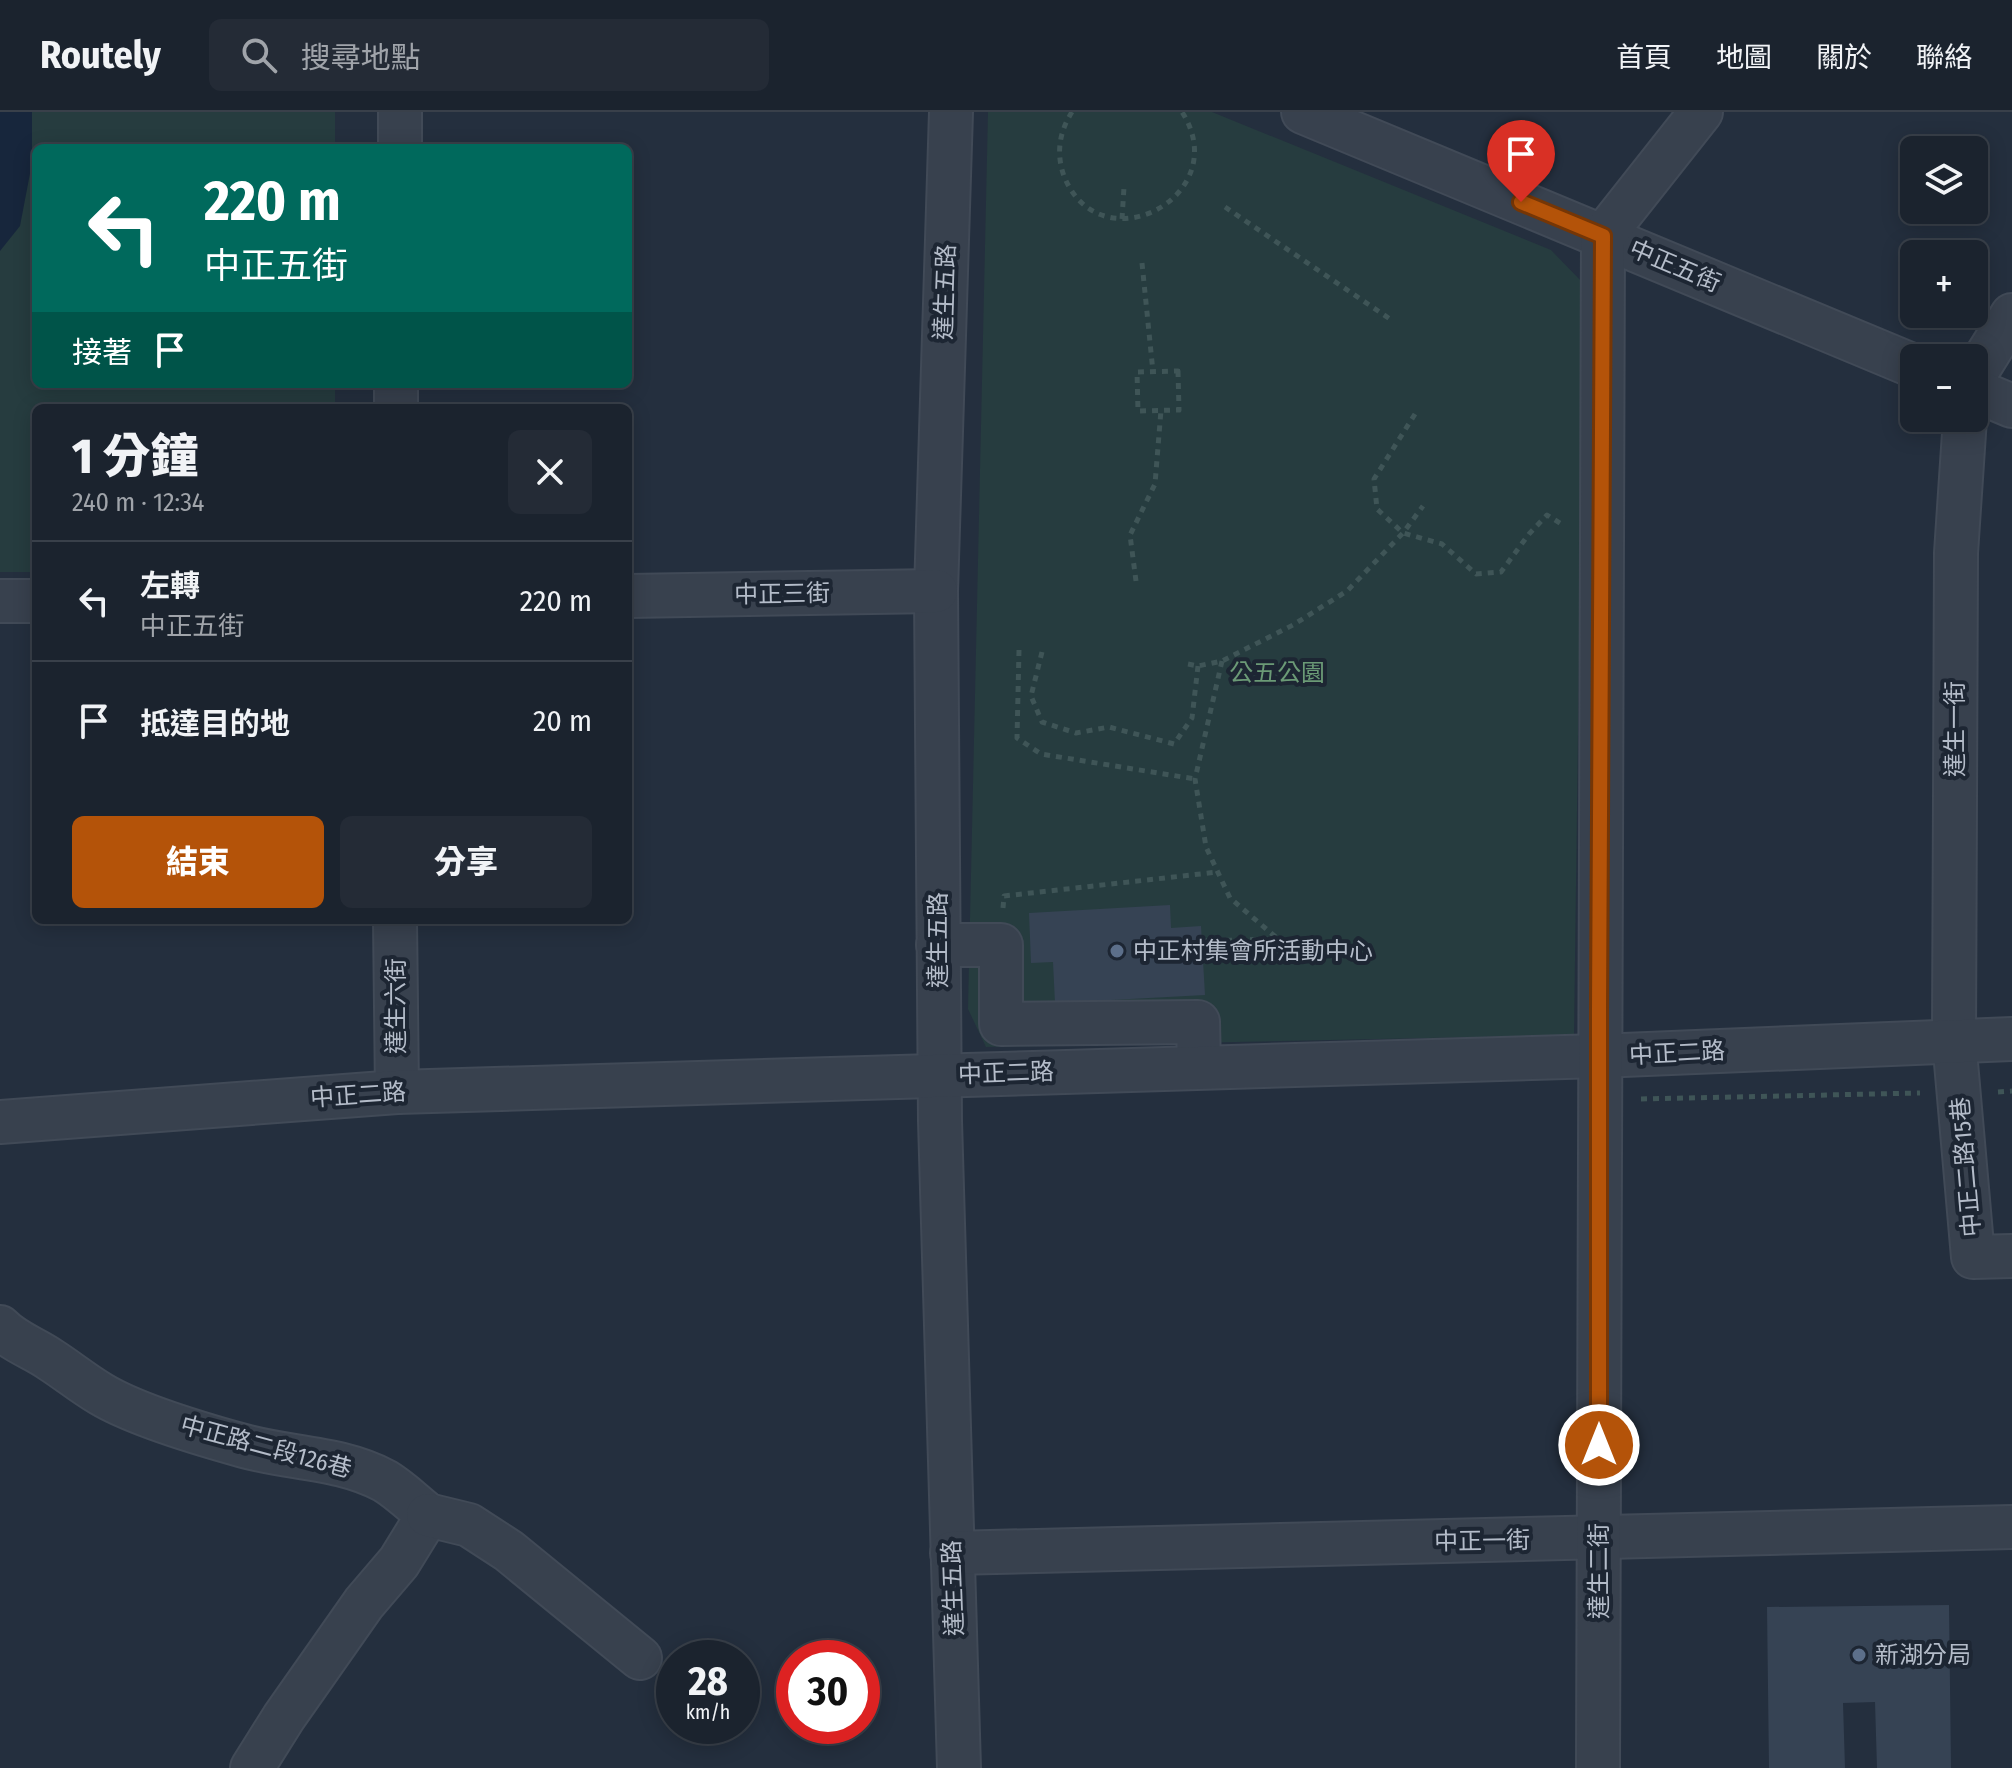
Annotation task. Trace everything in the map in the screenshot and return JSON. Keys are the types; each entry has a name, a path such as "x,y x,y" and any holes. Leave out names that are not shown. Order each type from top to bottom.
{"street":[{"path":"400,112 400,144"},
{"name":"達生五路","path":"951,112 936,591 939,1075 959,1768"},
{"name":"中正五街","path":"1303,112 1900,360"},
{"path":"1603,236 1701,112"},
{"name":"達生二街","path":"1598,1768 1603,236"},
{"path":"1988,354 2012,315"},
{"path":"1988,396 2012,406"},
{"name":"達生一街","path":"1954,1040 1956,553 1964,432"},
{"name":"中正三街","path":"632,596 936,591"},
{"path":"0,601 32,601"},
{"name":"達生六街","path":"395,924 397,1092"},
{"path":"938,945 1001,945 1001,1024 1198,1022 1199,1067"},
{"name":"中正二路","path":"0,1122 397,1092 1599,1056 2012,1039"},
{"name":"中正二路15巷","path":"1954,1040 1973,1257 2012,1256"},
{"name":"中正路二段126巷","path":"0,1327 10,1337 41,1353 102,1395 240,1445 344,1464 386,1482 428,1515"},
{"path":"252,1768 364,1603 399,1562 428,1515 469,1525 509,1551 640,1658"},
{"name":"中正一街","path":"952,1553 2012,1527"}],"path":[{"path":"1072,112 1065,122 1059,143 1060,165 1068,185 1082,202 1100,214 1122,219 1145,217 1166,207 1182,190 1192,169 1195,147 1190,124 1182,112"},
{"path":"1122,219 1124,187"},
{"path":"1225,207 1390,319"},
{"path":"1142,263 1153,372"},
{"path":"1178,371 1179,410 1138,411 1137,372 1153,372 1178,371"},
{"path":"1136,581 1130,535 1155,484 1161,410"},
{"path":"1415,414 1374,479 1377,509 1403,533 1442,544 1476,574 1501,572 1547,515 1568,528"},
{"path":"1188,664 1198,666 1222,661 1293,625 1347,591 1403,533 1423,506"},
{"path":"1019,650 1017,738 1041,754 1195,779"},
{"path":"1042,652 1031,696 1042,722 1076,733 1109,727 1174,744 1192,718 1198,666"},
{"path":"1222,661 1195,779 1206,847 1230,898 1278,939"},
{"path":"1001,945 1004,896 1218,872"},
{"path":"1202,941 1278,939 1342,953"},
{"path":"1641,1099 2012,1091"}],"green space":[{"path":"0,112 335,112 335,144 32,144 32,388 335,388 335,404 32,404 32,572 0,572"},
{"name":"公五公園","path":"988,112 1212,112 1551,250 1584,284 1574,1035 986,1047 968,1009"}],"water":[{"path":"0,112 32,112 32,163 20,226 0,251"}],"building":[{"name":"中正村集會所活動中心","path":"1170,905 1171,928 1201,926 1205,995 1055,1003 1053,962 1031,963 1029,913"},
{"name":"新湖分局","path":"1949,1605 1951,1768 1877,1768 1875,1702 1843,1703 1845,1768 1769,1768 1767,1607"}],"place":[{"name":"中正村集會所活動中心","path":"1117,951"},
{"name":"新湖分局","path":"1859,1655"}],"route":[{"path":"1521,202 1603,236 1599,1445"}]}
